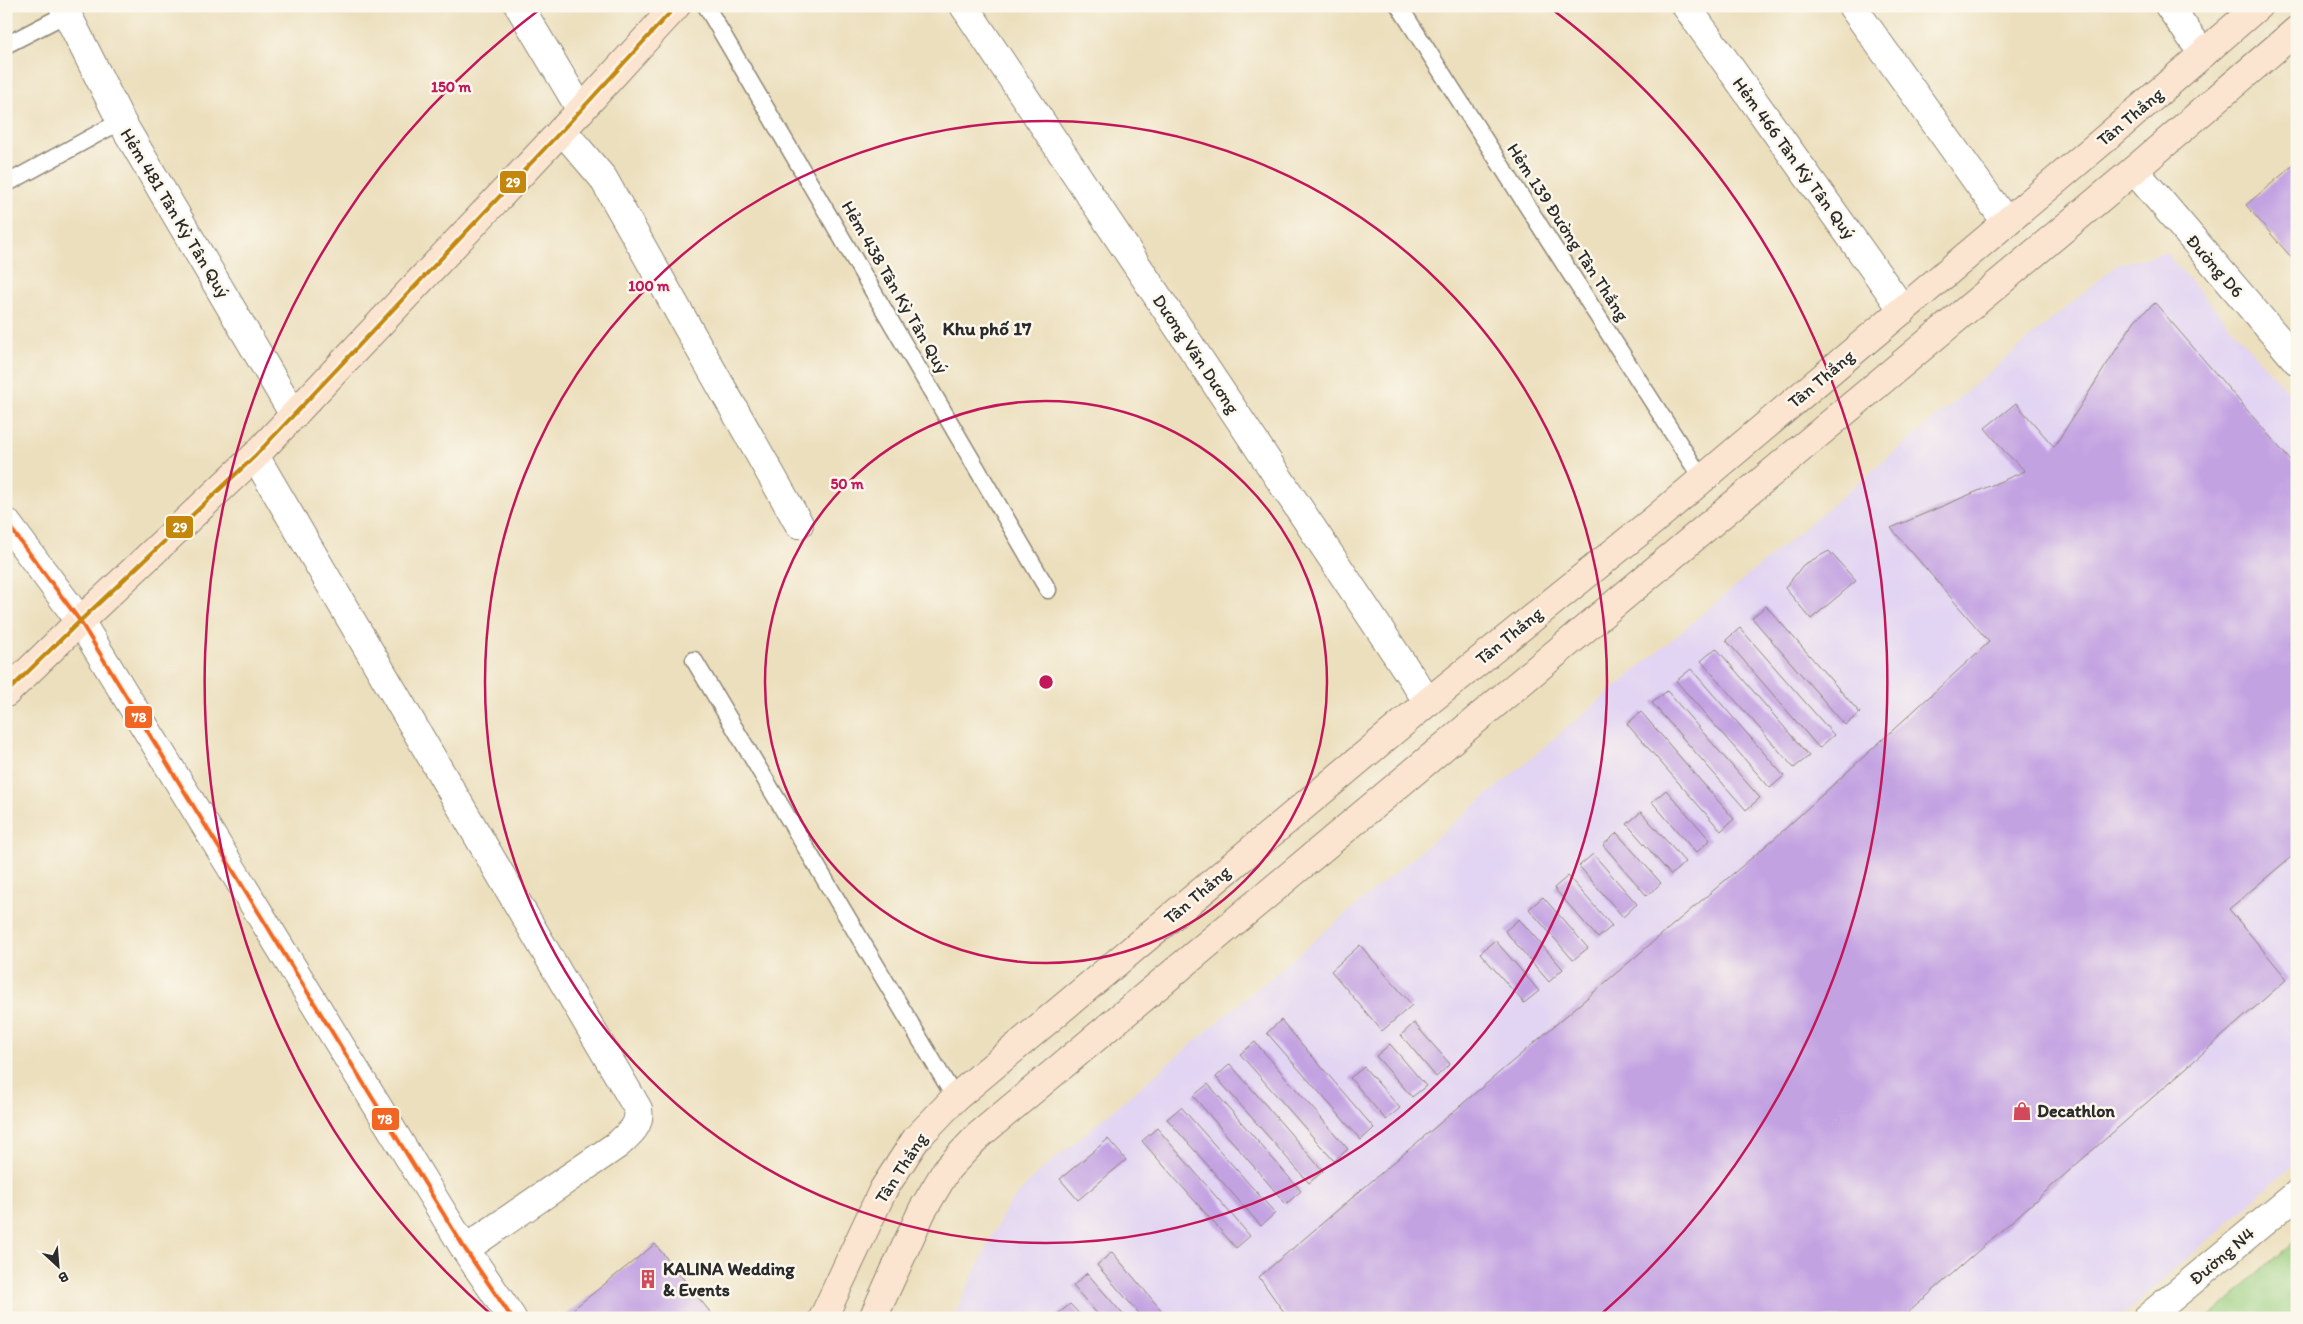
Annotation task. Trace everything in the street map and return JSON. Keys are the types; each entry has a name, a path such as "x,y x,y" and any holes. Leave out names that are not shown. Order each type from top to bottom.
{"street":[{"path":"519,6 582,110"},
{"path":"6,693 255,456 582,110 676,6"},
{"name":"Dương Văn Dương","path":"964,6 1428,702"},
{"name":"Hẻm 466 Tân Kỳ Tân Quý","path":"1686,6 1903,310"},
{"path":"1852,6 2006,222"},
{"path":"2169,6 2229,88"},
{"name":"Tân Thắng","path":"823,1318 883,1190 916,1139 955,1098 1428,702 1654,520 2106,138 2258,6"},
{"name":"Hẻm 481 Tân Kỳ Tân Quý","path":"66,10 121,122 294,415"},
{"path":"873,1318 922,1211 947,1169 978,1136 2134,170 2297,30"},
{"path":"562,130 603,178 799,524"},
{"path":"2106,138 2134,170"},
{"name":"Đường D6","path":"2134,170 2297,361"},
{"path":"255,456 638,1109 640,1118 635,1128 617,1145 465,1249"},
{"path":"6,522 80,621 465,1249 512,1318"},
{"name":"Đường N4","path":"2147,1318 2297,1194"}],"lane":[{"name":"Hẻm 438 Tân Kỳ Tân Quý","path":"706,6 1048,590"},
{"name":"Hẻm 139 Đường Tân Thắng","path":"1400,6 1702,479"},
{"path":"6,45 66,10"},
{"path":"6,184 121,122"},
{"path":"694,660 955,1098"}],"shaded area":[{"path":"2166,253 2297,403 2297,1162 2120,1318 953,1318 1006,1208 1037,1174 2118,264"}],"green space":[{"path":"2297,1239 2297,1318 2207,1318 2215,1312"}],"building":[{"path":"2297,162 2297,264 2246,205"},
{"path":"2155,303 2297,468 2297,852 2229,909 2287,979 1902,1318 1283,1318 1286,1315 1259,1277 1775,838 1989,642 1891,528 2025,471 2005,452 1985,428 2016,403 2054,447 2135,320"},
{"path":"1829,551 1856,581 1811,619 1785,588 1803,565"},
{"path":"1766,606 1860,713 1845,725 1752,618"},
{"path":"1740,628 1834,735 1819,748 1726,640"},
{"path":"1716,648 1809,756 1794,768 1701,661"},
{"path":"1691,669 1784,776 1770,788 1676,681"},
{"path":"1667,691 1760,798 1746,810 1652,703"},
{"path":"1641,712 1734,819 1721,831 1627,724"},
{"path":"1666,790 1710,840 1696,853 1652,802"},
{"path":"1641,812 1685,862 1671,875 1627,824"},
{"path":"1617,833 1661,883 1647,896 1603,845"},
{"path":"1593,854 1637,904 1623,917 1579,866"},
{"path":"1568,876 1612,926 1598,938 1554,888"},
{"path":"1543,897 1588,948 1573,960 1529,909"},
{"path":"1519,919 1563,969 1549,982 1505,931"},
{"path":"1495,940 1539,991 1524,1003 1480,953"},
{"path":"1360,945 1412,1005 1382,1031 1331,971"},
{"path":"1281,1020 1374,1128 1361,1140 1267,1033"},
{"path":"1414,1023 1450,1064 1436,1077 1401,1035"},
{"path":"1255,1042 1348,1149 1334,1161 1240,1054"},
{"path":"1390,1044 1426,1086 1412,1097 1376,1056"},
{"path":"1230,1064 1323,1171 1309,1183 1216,1077"},
{"path":"1364,1067 1400,1108 1386,1120 1350,1078"},
{"path":"1208,1084 1301,1191 1286,1204 1193,1096"},
{"path":"1181,1107 1275,1213 1261,1226 1167,1119"},
{"path":"1157,1128 1250,1236 1236,1248 1142,1141"},
{"path":"1108,1139 1126,1160 1078,1200 1060,1179"},
{"name":"KALINA Wedding & Events","path":"655,1244 715,1318 570,1318 567,1314"},
{"path":"1112,1252 1168,1318 1143,1318 1097,1265"},
{"path":"1087,1273 1126,1318 1101,1318 1073,1286"},
{"path":"1070,1304 1083,1318 1059,1318 1057,1315"}],"transit line":[{"name":"29","path":"6,693 255,456 581,110 676,6"},
{"name":"78","path":"6,522 80,621 465,1249 512,1318"}],"place":[{"name":"Decathlon","path":"2022,1111"},
{"name":"KALINA Wedding & Events","path":"648,1279"}],"district":[{"name":"Khu phố 17","path":"987,328"}]}
